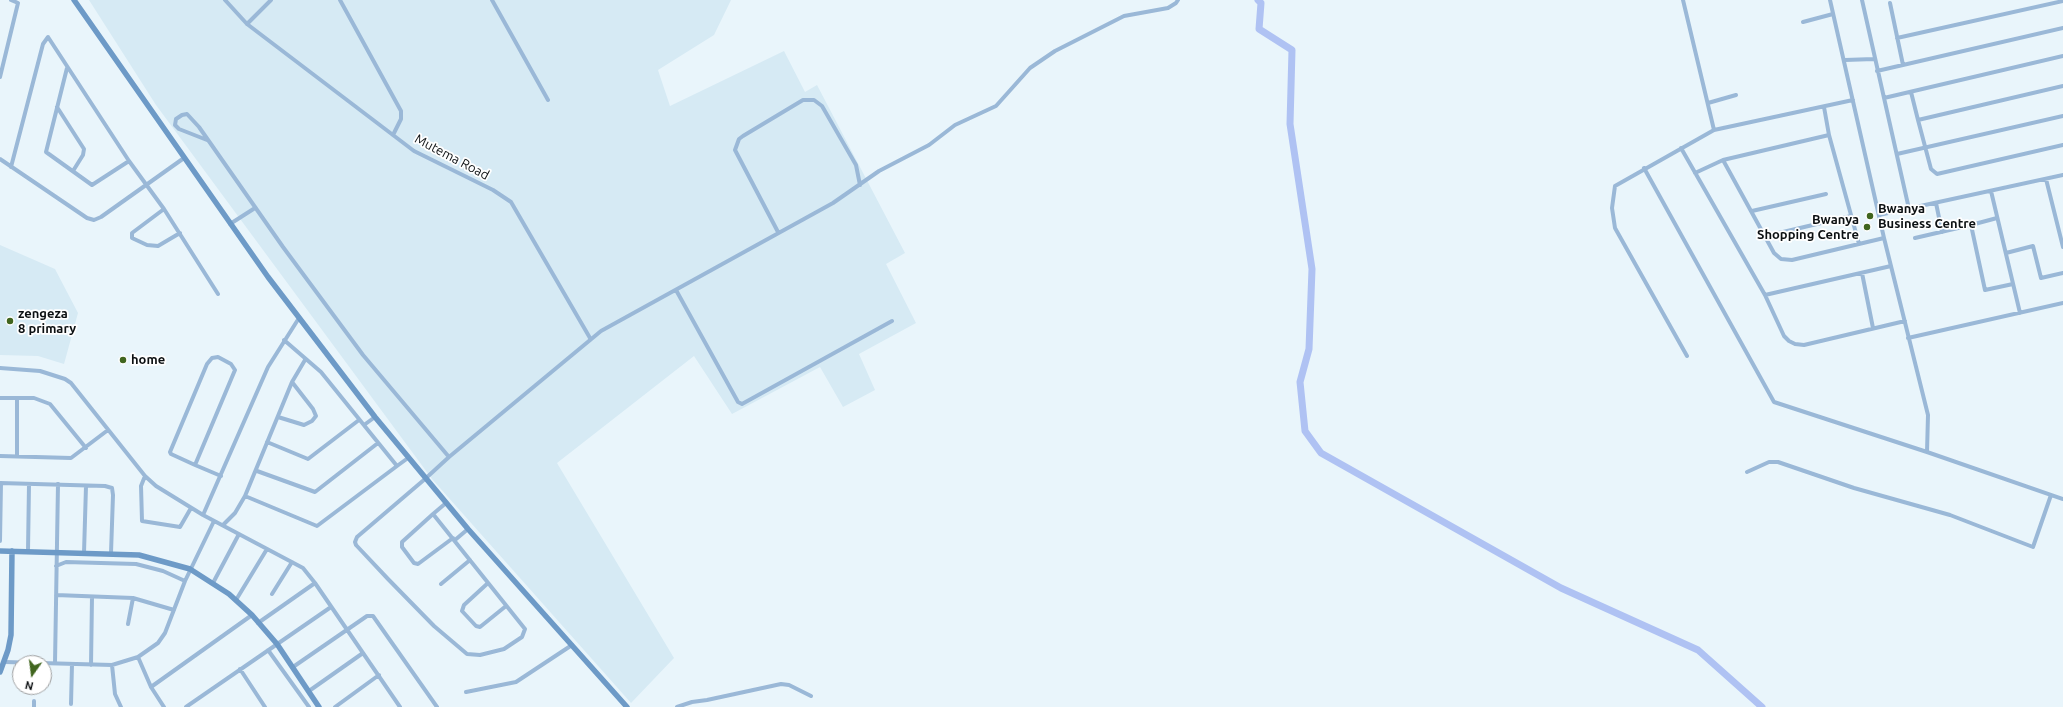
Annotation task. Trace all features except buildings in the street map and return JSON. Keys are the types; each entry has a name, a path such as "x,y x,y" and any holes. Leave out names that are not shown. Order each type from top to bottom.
{"main road":[{"path":"74,0 230,224 299,318 375,417 468,529 627,707"},
{"path":"0,551 111,553 144,556 190,570 213,583 236,600 252,615 277,644 319,707"},
{"path":"0,672 5,662 11,635 12,551"}],"street":[{"path":"0,77 18,3 11,0"},
{"name":"Mutema Road","path":"224,0 247,24 393,135 422,155 493,190 511,202 590,338"},
{"path":"247,24 271,0"},
{"path":"340,0 402,111 401,118 393,135"},
{"path":"492,0 548,100"},
{"path":"433,514 506,606 524,625 524,633 522,636 504,648 480,655 469,655 429,621 356,545 355,542 357,536 426,479 449,457 590,338 778,232 833,203 885,168 929,145 955,125 996,106 1030,68 1055,51 1124,16 1168,8 1178,0"},
{"path":"1683,0 1714,130"},
{"path":"1830,0 1845,60 1884,238 1928,415 1927,452"},
{"path":"1862,0 1874,59 1909,209"},
{"path":"1897,38 2063,1"},
{"path":"1890,3 1903,65"},
{"path":"1803,22 1833,14"},
{"path":"1877,71 2063,28"},
{"path":"11,167 43,44 48,38 129,161 180,233 218,294"},
{"path":"1884,98 2063,56"},
{"path":"1845,60 1874,59"},
{"path":"67,68 45,150 90,184 94,184 129,161"},
{"path":"1918,120 2063,86"},
{"path":"1911,92 1931,169 1939,174 2063,145"},
{"path":"1708,103 1736,95"},
{"path":"778,232 735,150 739,139 743,136 803,100 814,100 822,106 856,165 860,185"},
{"path":"1687,356 1619,235 1613,221 1612,199 1615,186 1644,168 1714,130 1853,100"},
{"path":"57,107 84,149 83,155 73,171"},
{"path":"1824,107 1829,135 1859,244"},
{"path":"207,140 179,129 175,125 176,119 182,115 189,115 363,355 449,457"},
{"path":"1897,154 2063,116"},
{"path":"1695,173 1723,160 1829,135"},
{"path":"1681,148 1765,295 1784,336 1795,344 1804,344 1904,321"},
{"path":"0,159 87,218 94,220 147,185 184,158"},
{"path":"1723,160 1776,255 1786,260 1884,238"},
{"path":"1644,168 1774,402 1927,452 2063,499"},
{"path":"1879,215 2063,175"},
{"path":"2046,179 2063,247"},
{"path":"1991,191 2020,313"},
{"path":"1752,211 1826,194"},
{"path":"1936,203 1942,232"},
{"path":"230,224 255,208"},
{"path":"164,209 132,232 132,238 147,245 158,246 180,233"},
{"path":"1766,236 1851,216"},
{"path":"1915,238 1997,218"},
{"path":"1971,225 1985,290 2013,284"},
{"path":"2006,253 2033,246 2041,278 2063,273"},
{"path":"1765,295 1891,266"},
{"path":"1862,273 1873,328"},
{"path":"676,290 738,402 742,404 892,321"},
{"path":"1908,338 2063,303"},
{"path":"203,515 268,367 299,318"},
{"path":"284,340 305,360 321,372 397,466"},
{"path":"195,465 235,370 231,364 218,357 212,358 207,364 170,452 195,465 221,476"},
{"path":"223,525 235,513 245,496 257,471 267,442 292,382 305,360"},
{"path":"0,368 40,371 65,379 76,387 145,476 169,495 203,515 303,568 316,583 399,705 393,707"},
{"path":"278,417 304,425 312,421 316,416 316,412 292,382"},
{"path":"17,398 17,456"},
{"path":"0,399 34,398 50,404 86,448"},
{"path":"364,425 375,417"},
{"path":"267,442 308,459 359,420"},
{"path":"0,456 71,458 108,430"},
{"path":"257,471 313,493 378,443"},
{"path":"245,496 317,526 408,458"},
{"path":"1747,472 1769,462 1776,462 1868,492 1950,516 2033,547 2051,495"},
{"path":"145,476 141,486 142,521 178,527 181,526 191,508"},
{"path":"0,541 0,483 105,486 112,488 113,490 111,553"},
{"path":"28,551 29,484"},
{"path":"55,663 58,484"},
{"path":"84,553 86,486"},
{"path":"446,503 402,542 402,547 414,563 418,564 468,529"},
{"path":"5,662 112,666 138,657 162,638 168,628 190,570 214,521"},
{"path":"213,583 239,534"},
{"path":"236,600 267,548"},
{"path":"441,584 470,560"},
{"path":"56,566 66,562 136,564 163,571 185,582"},
{"path":"272,594 292,562"},
{"path":"258,623 316,583"},
{"path":"488,583 464,605 462,611 476,626 480,627 506,606"},
{"path":"56,595 133,598 174,610"},
{"path":"91,665 92,597"},
{"path":"128,624 133,598"},
{"path":"186,707 331,607"},
{"path":"151,687 252,615"},
{"path":"293,667 346,629 367,616 373,616 437,707"},
{"path":"466,692 513,683 572,645"},
{"path":"268,650 309,707"},
{"path":"309,691 363,653"},
{"path":"138,657 151,687 164,707"},
{"path":"71,704 72,664"},
{"path":"112,666 115,694 121,707"},
{"path":"240,669 265,707"},
{"path":"335,707 379,675"},
{"path":"677,707 692,702 781,684 789,685 811,696"},
{"path":"34,701 34,707"}],"shaded area":[{"path":"89,0 731,0 714,35 658,70 670,106 784,51 805,92 817,85 905,253 886,264 916,323 859,354 875,390 843,407 820,367 732,414 694,356 557,463 674,658 631,703 432,479 156,105"},
{"path":"0,245 55,269 78,313 64,364 38,356 0,355"}],"waterway":[{"path":"1258,0 1261,3 1259,29 1292,50 1290,124 1312,269 1309,349 1300,382 1305,431 1321,453 1561,588 1698,650 1762,707"}],"place":[{"name":"Bwanya Business Centre","path":"1870,216"},
{"name":"Bwanya Shopping Centre","path":"1867,227"},
{"name":"zengeza 8 primary","path":"10,321"},
{"name":"home","path":"123,360"}]}
